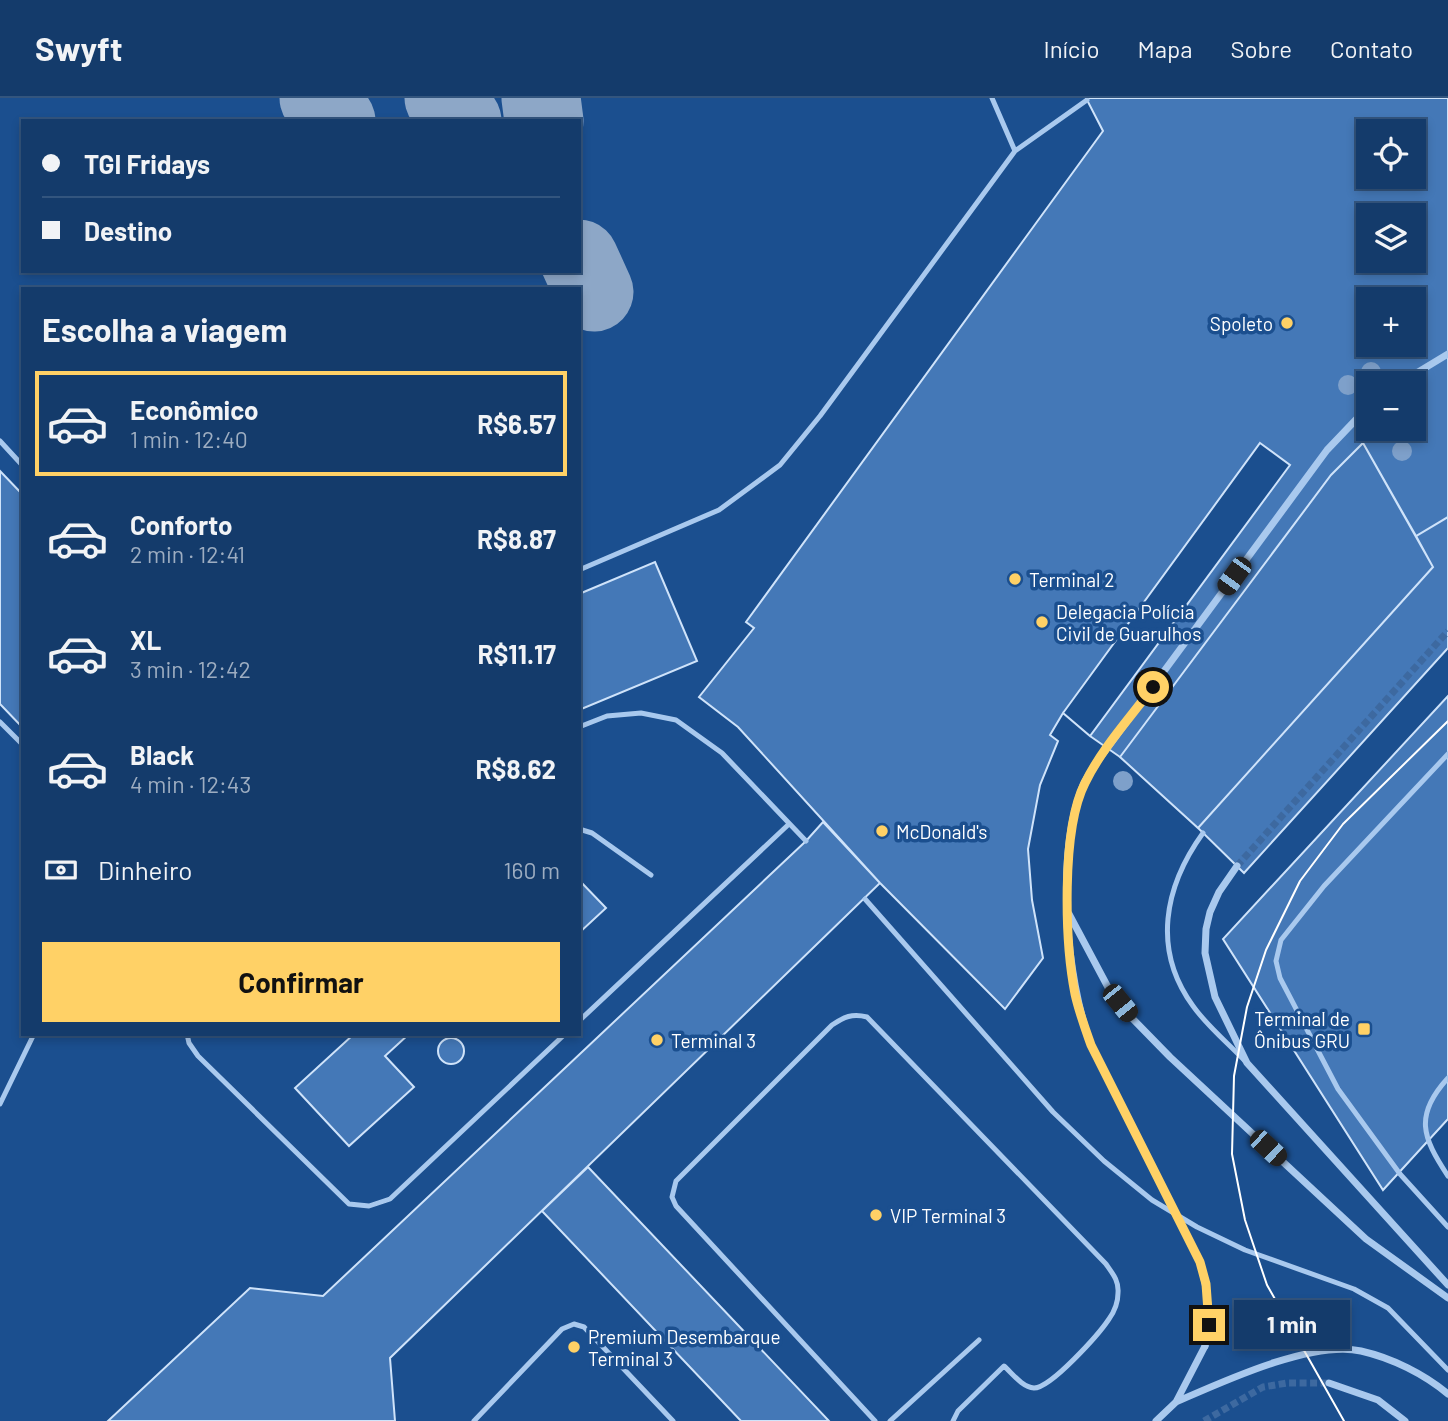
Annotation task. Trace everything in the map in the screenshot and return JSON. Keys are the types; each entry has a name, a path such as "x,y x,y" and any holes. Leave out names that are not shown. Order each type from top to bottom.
{"street":[{"path":"1420,371 1448,354"},
{"path":"1156,1421 1176,1402 1205,1346 1209,1325 1206,1284 1200,1262 1091,1045 1081,1019 1072,973 1067,910 1072,829 1084,784 1100,758 1327,450 1356,420"},
{"path":"1237,866 1219,892 1210,912 1205,953 1215,997 1247,1063 1448,1285"},
{"path":"1067,910 1110,991 1170,1057 1366,1239 1448,1298"},
{"path":"1176,1402 1272,1363 1323,1351 1359,1350 1391,1360 1434,1383 1448,1394"},
{"path":"1329,1383 1378,1401 1405,1421"}],"lane":[{"path":"992,98 1015,151"},
{"path":"581,569 719,510 780,465 820,416 1015,151 1087,100"},
{"path":"0,441 21,464"},
{"path":"581,726 607,716 641,713 676,720 722,753 806,841"},
{"path":"0,722 21,744"},
{"path":"1448,754 1324,886 1280,940 1276,961 1280,978 1338,1089 1400,1174 1448,1227"},
{"path":"581,1019 789,824"},
{"path":"581,830 592,833 651,875"},
{"path":"1203,833 1187,855 1174,884 1168,920 1168,948 1175,977 1194,1007 1247,1063"},
{"path":"865,899 1053,1112 1104,1161 1152,1200 1197,1227 1245,1250 1354,1289 1388,1308 1448,1370"},
{"path":"874,1421 676,1206 672,1197 676,1181 713,1142 832,1025 844,1017 856,1014 867,1017 1106,1264 1116,1279 1118,1293 1110,1318 1047,1384 1034,1388 1026,1386 1004,1366 958,1411 953,1421"},
{"path":"0,1104 33,1036"},
{"path":"187,1036 198,1056 349,1204 369,1206 390,1199 563,1036"},
{"path":"1448,1078 1436,1091 1427,1109 1424,1130 1431,1150 1448,1176"},
{"path":"474,1421 562,1329 574,1324 584,1327 673,1421"},
{"path":"890,1421 979,1340"}],"building":[{"name":"Terminal 2","path":"1086,98 1448,98 1448,517 1416,536 1363,443 1331,475 1120,757 1063,713 1050,735 1058,741 1040,785 1028,849 1032,900 1043,958 1005,1009 880,883 738,727 699,697 754,628 746,622 1103,131"},
{"path":"1260,443 1290,465 1090,736 1063,713"},
{"path":"1363,443 1433,567 1198,828 1120,757 1331,475"},
{"path":"0,471 21,493 21,726 0,704"},
{"path":"1448,517 1448,648 1244,873 1198,828 1433,567 1416,536"},
{"path":"655,562 697,661 581,709 581,593"},
{"name":"Terminal de Ônibus GRU","path":"1448,696 1448,1119 1383,1190 1223,939"},
{"name":"Terminal 3","path":"823,822 880,883 390,1358 395,1421 108,1421 250,1288 323,1296"},
{"path":"581,882 606,908 581,931"},
{"path":"352,1036 407,1036 385,1056 414,1087 349,1146 295,1088"},
{"path":"451,1038 460,1042 464,1051 460,1060 451,1064 442,1060 438,1051 442,1042"},
{"path":"588,1167 829,1421 741,1421 542,1211"}],"taxiway":[{"path":"319,98 335,119"},
{"path":"444,98 460,119"},
{"path":"541,98 544,119"},
{"path":"581,263 594,292"}],"tunnel":[{"path":"1237,866 1448,631"},
{"path":"1204,1421 1263,1387 1287,1383 1329,1383"}],"tram line":[{"path":"1344,1421 1267,1285 1245,1220 1232,1154 1234,1076 1247,1007 1266,950 1300,881 1343,824 1448,721"}],"place":[{"name":"Spoleto","path":"1287,323"},
{"name":"Terminal 2","path":"1015,579"},
{"name":"Delegacia Polícia Civil de Guarulhos","path":"1042,622"},
{"name":"McDonald's","path":"882,831"},
{"name":"Terminal de Ônibus GRU","path":"1364,1029"},
{"name":"Terminal 3","path":"657,1040"},
{"name":"VIP Terminal 3","path":"876,1215"},
{"name":"Premium Desembarque Terminal 3","path":"574,1347"}],"route":[{"path":"1153,687 1100,758 1084,784 1079,800 1069,859 1067,910 1072,973 1081,1019 1091,1045 1200,1262 1206,1284 1209,1325"}]}
